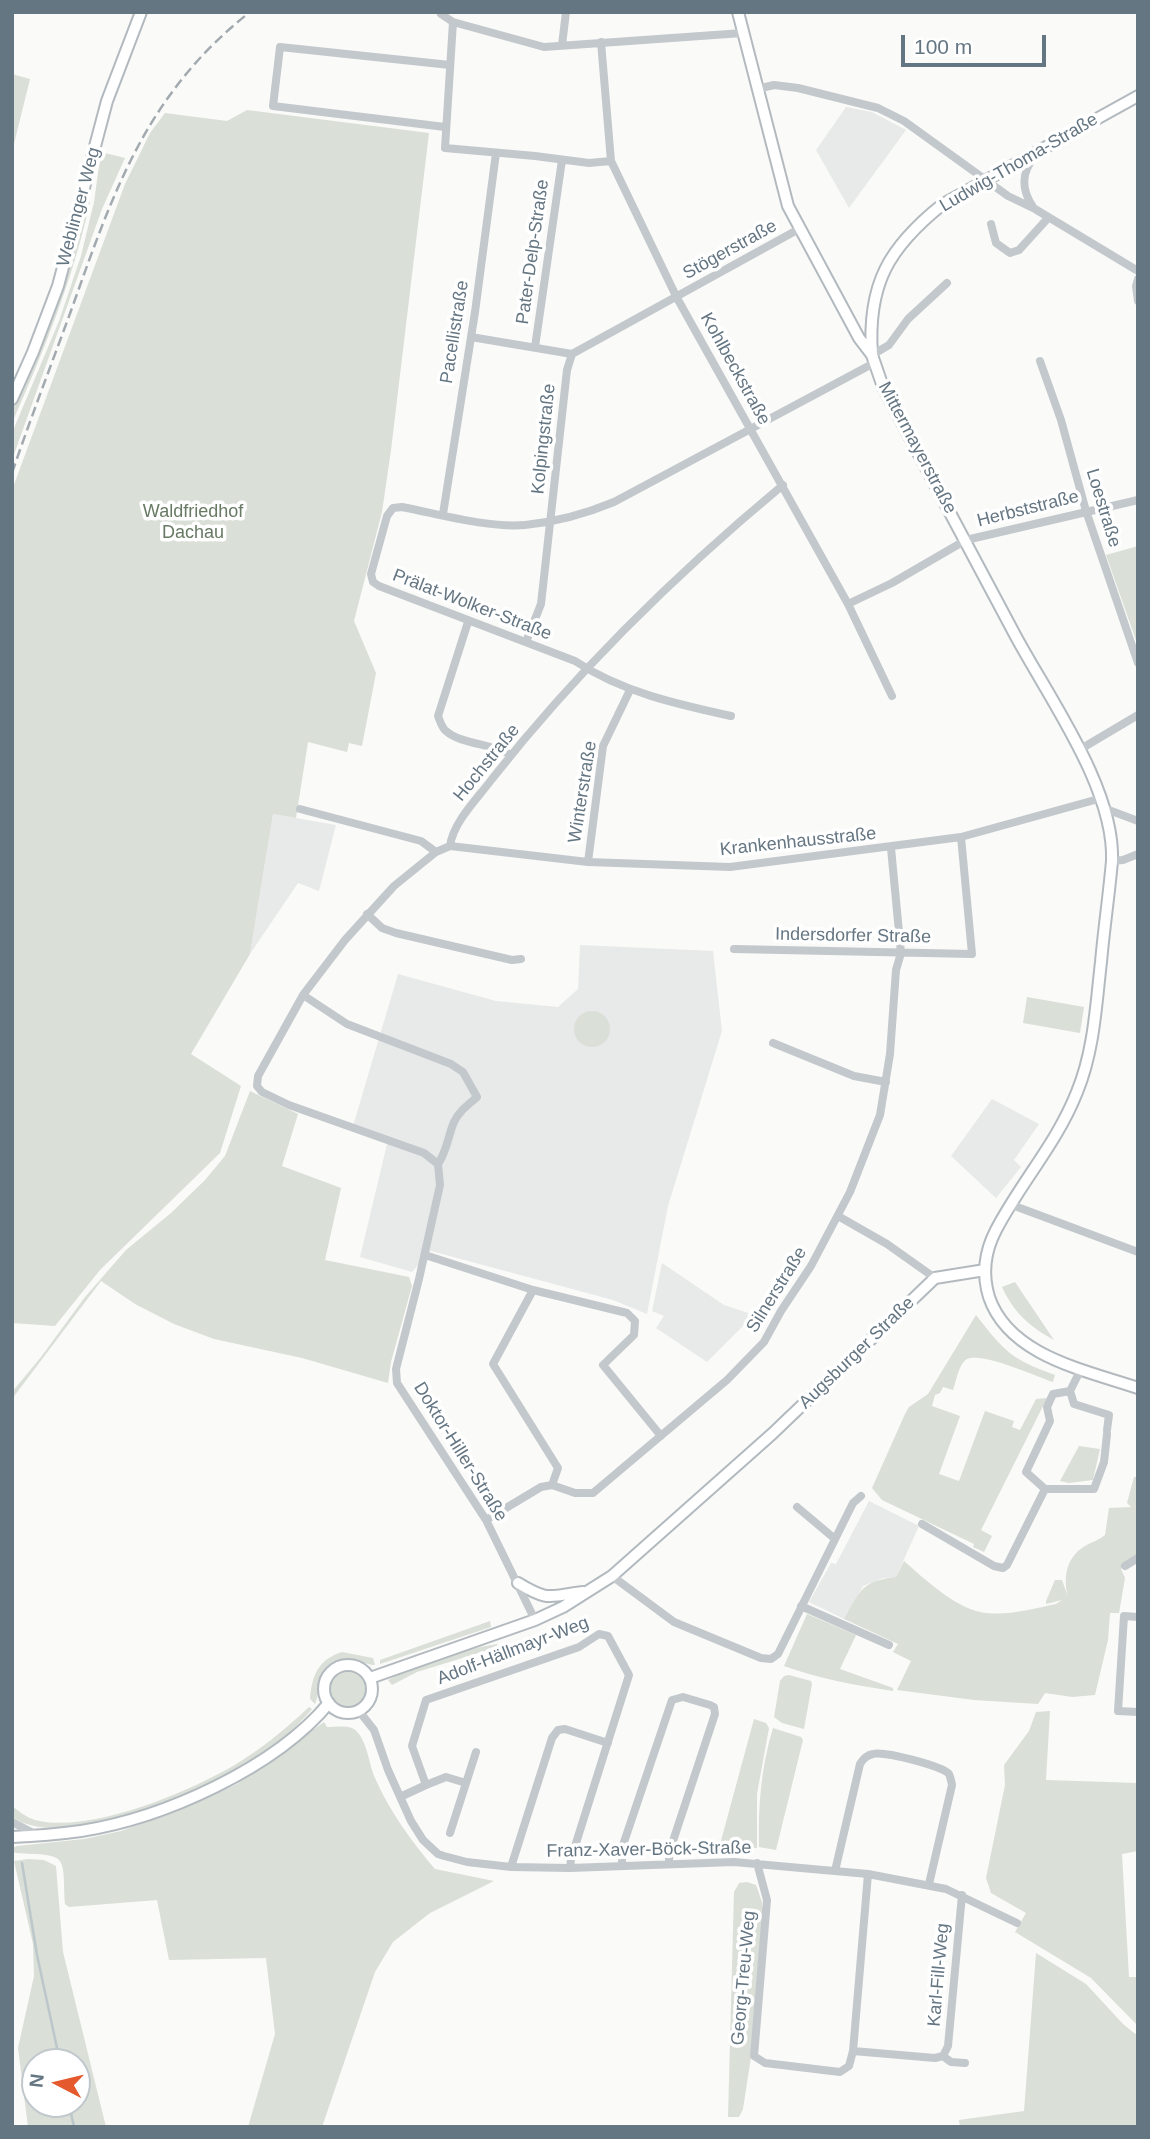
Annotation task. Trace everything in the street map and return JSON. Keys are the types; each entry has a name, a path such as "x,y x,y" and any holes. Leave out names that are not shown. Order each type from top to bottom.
{"main road":[{"name":"Weblinger Weg","path":"12,399 58,286 107,101 141,12"},
{"name":"Mittermayerstraße","path":"738,12 786,198 799,229 873,359 883,387 1079,750 1102,798"},
{"name":"Ludwig-Thoma-Straße","path":"873,359 872,324 875,298 883,274 903,239 943,204 1138,96"},
{"path":"1102,798 1112,838 1112,861 1095,1020 1080,1086 1059,1131 989,1246 985,1270 991,1301 1002,1322 1026,1344 1081,1368 1138,1388"},
{"path":"935,1278 985,1270"},
{"name":"Augsburger Straße","path":"370,1678 535,1620 612,1576 772,1434 935,1278"},
{"path":"518,1583 542,1596 589,1591"},
{"path":"351,1665 366,1672 370,1678 370,1700 359,1711 343,1713 329,1703 325,1696 326,1680 336,1668 351,1665"},
{"path":"12,1837 99,1827 143,1815 209,1789 262,1761 302,1731 329,1703"}],"street":[{"path":"562,45 566,12"},
{"path":"611,161 589,163 445,148 450,65 446,16 544,47 743,33"},
{"name":"Kohlbeckstraße","path":"601,43 611,161 677,298 848,604 892,696"},
{"path":"445,127 273,106 280,47 450,65"},
{"path":"757,89 774,85 798,88 878,108 904,121 1013,199 1035,209 1138,271"},
{"name":"Pacellistraße","path":"443,514 496,153"},
{"path":"1035,209 1025,195 1023,182 1029,163 1036,153"},
{"name":"Pater-Delp-Straße","path":"535,347 562,160"},
{"path":"991,224 996,243 1010,253 1018,250 1048,218"},
{"name":"Stögerstraße","path":"677,298 799,229"},
{"path":"1138,279 1138,301"},
{"name":"Prälat-Wolker-Straße","path":"731,716 630,690 575,661 379,586 373,582 371,574 387,516 393,509 402,507 479,521 523,525 585,514 614,502 751,429 873,359 889,345 908,320 947,283"},
{"path":"471,337 572,354 677,298"},
{"name":"Kolpingstraße","path":"526,642 541,604 567,370 572,354"},
{"name":"Loestraße","path":"1040,361 1061,420 1086,510 1138,663"},
{"name":"Hochstraße","path":"450,846 457,826 511,755 588,669 721,538 783,485"},
{"name":"Herbststraße","path":"848,604 892,583 966,541 1086,510 1138,500"},
{"path":"468,622 438,716 444,730 455,737 504,750 511,755"},
{"name":"Winterstraße","path":"588,862 603,746 630,690"},
{"path":"1079,750 1138,715"},
{"name":"Krankenhausstraße","path":"450,846 588,862 730,867 961,837 1102,798"},
{"path":"300,809 421,841 436,852"},
{"path":"1106,810 1138,821"},
{"name":"Indersdorfer Straße","path":"734,949 972,954 961,837"},
{"path":"303,995 347,1024 451,1064 463,1072 477,1097 454,1121 444,1155 438,1164 424,1153 289,1105 262,1092 257,1086 258,1076 303,995 367,914 394,886 436,852 450,846"},
{"name":"Silnerstraße","path":"552,1485 575,1493 593,1493 727,1380 764,1342 838,1216 880,1115 886,1082 896,970 901,953 891,848"},
{"path":"1112,861 1138,854"},
{"path":"367,914 382,928 396,933 512,960 521,959"},
{"path":"773,1042 854,1076 886,1082"},
{"name":"Doktor-Hiller-Straße","path":"438,1164 440,1185 396,1369 397,1382 486,1520 535,1620"},
{"path":"1012,1205 1138,1252"},
{"path":"838,1216 887,1244 935,1278"},
{"path":"425,1255 533,1290 627,1313 635,1321 634,1335 603,1365 661,1436"},
{"path":"486,1520 541,1486 552,1485 558,1468 493,1364 533,1290"},
{"path":"1070,1391 1053,1394 1047,1407 1050,1421 1026,1472 1045,1489 1094,1489 1104,1462 1109,1415 1074,1404 1070,1391 1081,1368"},
{"path":"922,1524 994,1566 1003,1568 1007,1565 1045,1489"},
{"path":"612,1576 674,1622 761,1658 771,1659 778,1654 853,1503 861,1496"},
{"path":"797,1507 835,1539"},
{"path":"1125,1566 1138,1558"},
{"path":"801,1606 889,1645"},
{"path":"1138,1617 1124,1616 1118,1711 1138,1712"},
{"name":"Adolf-Hällmayr-Weg","path":"426,1785 412,1746 426,1700 579,1647 599,1634 608,1636 615,1644 629,1675 570,1859 570,1868"},
{"path":"622,1866 622,1848 672,1700 683,1697 714,1707 715,1714 669,1853 669,1863"},
{"name":"Franz-Xaver-Böck-Straße","path":"359,1711 374,1730 411,1821 423,1840 438,1854 467,1863 511,1867 757,1863 868,1874 929,1884 962,1895 1017,1923"},
{"path":"511,1867 552,1738 558,1730 565,1729 608,1743"},
{"path":"450,1833 476,1752"},
{"path":"835,1871 860,1764 872,1754 882,1754 939,1767 950,1775 952,1785 929,1884"},
{"path":"400,1797 446,1777 466,1783"},
{"path":"12,1822 37,1835"},
{"name":"Georg-Treu-Weg","path":"757,1863 767,1900 754,2056 765,2063 840,2072 849,2066 853,2051"},
{"path":"868,1874 853,2051 935,2059 943,2056 951,2062 965,2063"},
{"name":"Karl-Fill-Weg","path":"943,2056 948,2046 962,1895"}],"shaded area":[{"path":"846,107 872,112 906,130 849,208 816,150"},
{"path":"273,814 336,825 319,891 298,883 250,954"},
{"path":"580,945 713,951 722,1031 668,1206 647,1314 613,1300 431,1251 412,1272 360,1257 388,1140 353,1126 398,974 496,1001 558,1007 578,989"},
{"path":"992,1099 1039,1124 1014,1160 1021,1167 996,1198 951,1156"},
{"path":"662,1263 724,1305 754,1315 707,1362 656,1328 664,1316 652,1311"},
{"path":"869,1501 919,1526 896,1577 883,1578 863,1586 844,1619 809,1602 831,1563 836,1564"}],"green space":[{"path":"12,74 30,79 12,152"},
{"name":"Waldfriedhof Dachau","path":"247,110 429,133 382,512 354,621 376,673 362,746 349,743 347,752 308,742 296,818 273,814 250,954 191,1054 241,1086 220,1153 100,1270 55,1326 12,1323 12,490 125,184 150,133 165,113 227,121"},
{"path":"101,152 125,158 102,209 12,460 12,433 59,321 81,256 94,202"},
{"path":"88,199 90,202 83,231 66,287 12,423 12,411 38,353 66,269 69,269"},
{"path":"1138,546 1138,646 1106,555"},
{"path":"1027,997 1084,1007 1080,1033 1023,1023"},
{"path":"592,1011 605,1016 610,1029 605,1042 592,1047 579,1042 574,1029 579,1016"},
{"path":"250,1091 298,1114 282,1166 341,1188 325,1260 409,1277 412,1286 391,1362 388,1383 302,1358 214,1339 174,1324 135,1304 101,1281 12,1399 12,1392 85,1297 126,1250 171,1213 225,1156"},
{"path":"1015,1282 1054,1340 1017,1312 1002,1287"},
{"path":"976,1315 1010,1353 1055,1375 1053,1382 985,1359 967,1359 962,1364 953,1390 943,1387 940,1393 935,1395 932,1406 960,1416 939,1474 959,1481 985,1411 1014,1421 1012,1427 1020,1430 1036,1399 1047,1398 981,1530 992,1536 984,1552 973,1547 974,1544 882,1500 872,1488 909,1407 928,1394"},
{"path":"1079,1446 1100,1449 1093,1480 1069,1483 1060,1481"},
{"path":"1138,1471 1138,1555 1121,1569 1125,1578 1119,1613 1110,1613 1108,1640 1095,1695 1072,1697 1045,1693 1038,1704 974,1700 897,1690 911,1661 893,1652 898,1644 844,1619 863,1589 875,1581 896,1577 904,1561 950,1598 980,1612 1008,1613 1056,1604 1062,1600 1046,1604 1055,1580 1062,1580 1068,1597 1066,1575 1070,1562 1085,1546 1105,1535 1109,1508 1131,1507 1127,1503"},
{"path":"807,1614 856,1635 840,1669 893,1688 893,1691 824,1678 784,1666"},
{"path":"490,1621 491,1627 380,1664 380,1660"},
{"path":"497,1644 498,1647 417,1672 392,1685 388,1680 441,1657"},
{"path":"342,1652 373,1658 375,1665 348,1659 330,1664 323,1675 315,1704 310,1699 312,1683 318,1670 327,1659"},
{"path":"348,1672 361,1677 366,1690 361,1703 348,1708 335,1703 330,1690 335,1677"},
{"path":"789,1675 811,1681 812,1684 804,1729 782,1723 774,1717 780,1681"},
{"path":"309,1707 312,1709 300,1722 260,1756 238,1770 175,1800 102,1823 67,1828 36,1826 12,1817 12,1806 35,1820 57,1823 82,1821 109,1816 164,1799 233,1766 273,1738"},
{"path":"1050,1711 1046,1780 1138,1783 1138,1851 1122,1854 1129,1977 1138,1977 1138,2026 1091,1978 1015,1932 1026,1913 991,1893 986,1878 1005,1785 1004,1765 1029,1731 1036,1712"},
{"path":"754,1719 766,1723 769,1728 757,1794 757,1848 719,1848"},
{"path":"324,1722 327,1727 348,1727 358,1733 387,1803 409,1837 435,1869 494,1881 430,1913 393,1942 375,1972 322,2127 248,2127 275,2034 266,1958 169,1960 157,1900 69,1907 65,1904 64,1875 59,1860 45,1855 16,1853 12,1848 84,1839 121,1831 179,1810 237,1784"},
{"path":"773,1728 803,1740 776,1850 759,1847 761,1787"},
{"path":"28,1859 44,1860 56,1866 63,1952 87,2048 21,2048 21,2072 18,2048 34,1976 33,1944 14,1861"},
{"path":"739,1883 756,1885 762,1902 763,1920 751,2057 743,2109 739,2117 728,2117 734,1892"},
{"path":"1036,1953 1086,1984 1123,2024 1138,2036 1138,2127 960,2127 959,2120 1024,2111"},
{"path":"91,2066 106,2127 28,2127 27,2118 91,2118"}],"waterway":[{"path":"22,1863 37,1955 57,2048"},
{"path":"72,2118 74,2127"}],"railway":[{"path":"12,473 103,223 138,146 159,110 185,76 215,43 250,12"}]}
